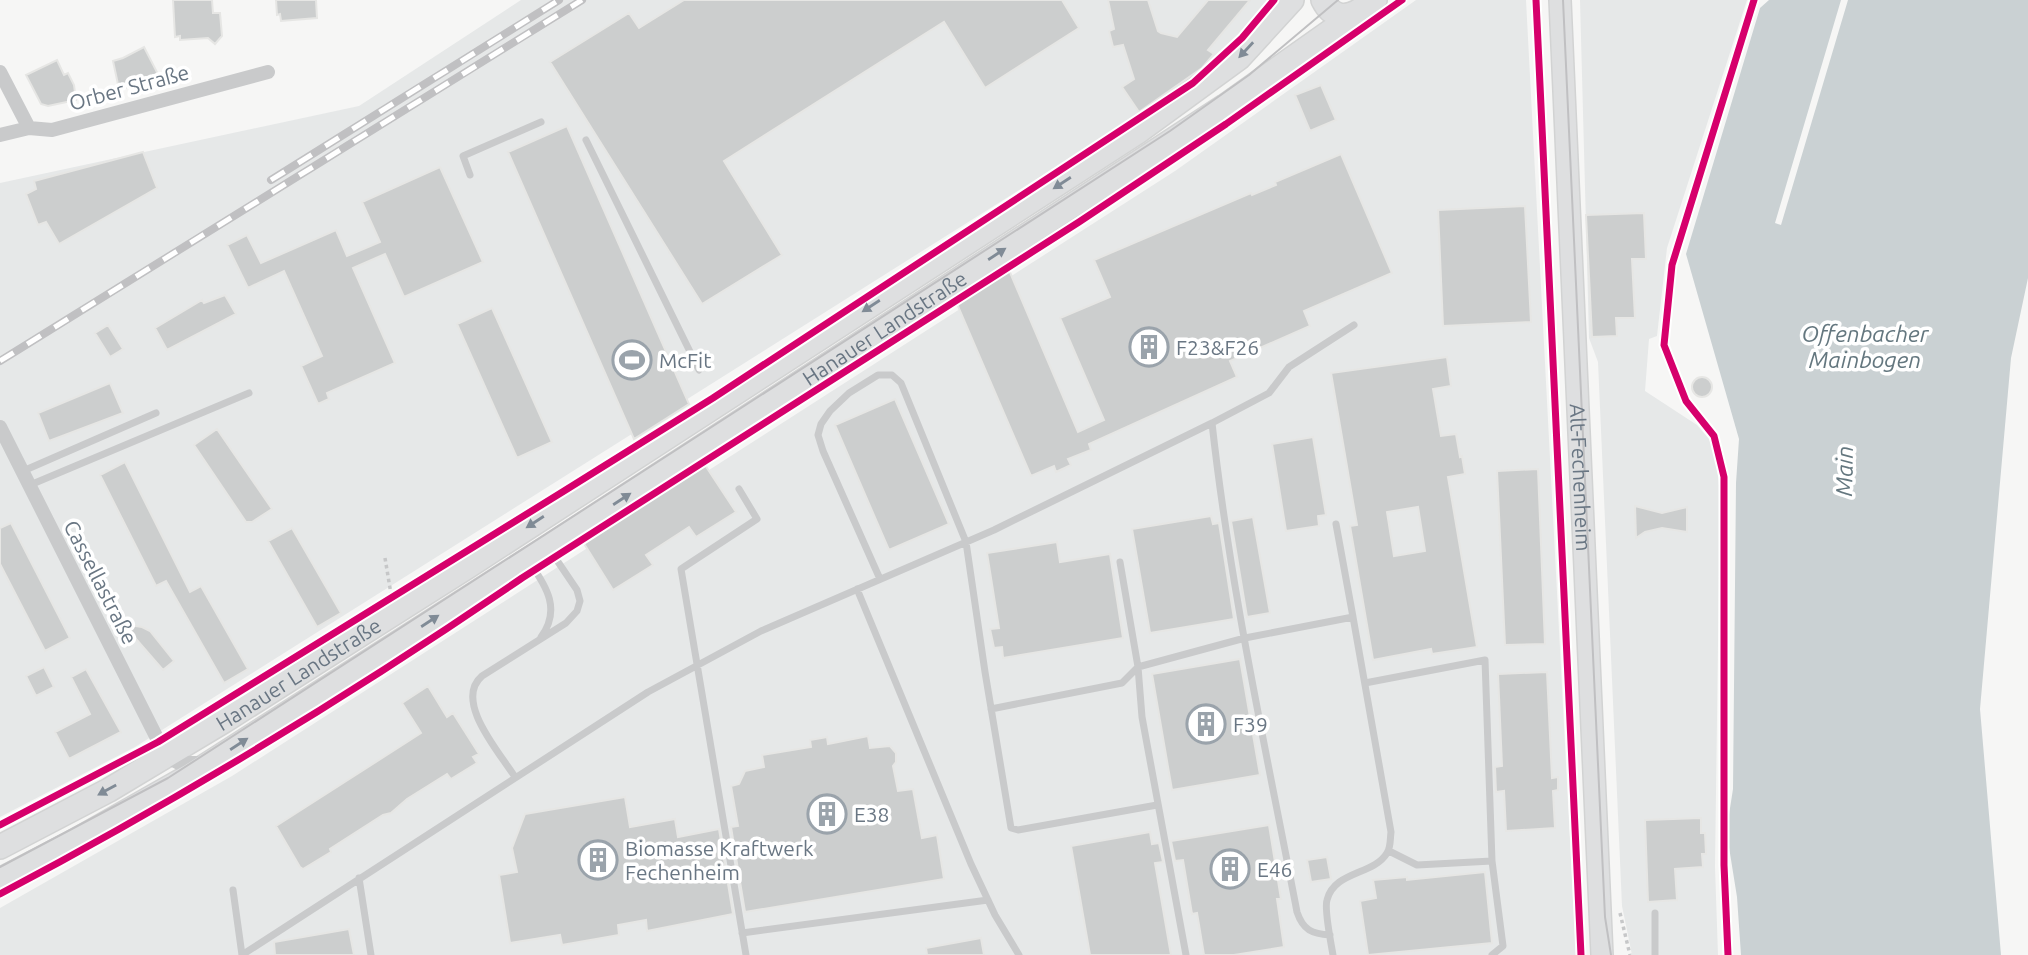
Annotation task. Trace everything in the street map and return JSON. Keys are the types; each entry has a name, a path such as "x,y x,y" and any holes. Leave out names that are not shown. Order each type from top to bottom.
{"main road":[{"name":"Hanauer Landstraße","path":"0,847 109,790 224,722 1139,131 1239,58 1292,0"},
{"path":"1323,0 1331,12 1343,17 1370,3"},
{"name":"Hanauer Landstraße","path":"0,880 73,842 211,762 548,547 1225,106 1370,3"}],"street":[{"name":"Alt-Fechenheim","path":"1560,0 1602,955"},
{"path":"0,72 29,128"},
{"name":"Orber Straße","path":"0,135 29,128 52,130 268,72"},
{"name":"Cassellastraße","path":"0,426 166,756"},
{"name":"Hanauer Landstraße","path":"166,756 179,763 211,762"}],"lane":[{"path":"470,175 463,156 541,122"},
{"path":"586,140 699,370"},
{"path":"233,890 242,955 648,692 761,631 967,542 1212,424 1269,393 1289,367 1354,325"},
{"path":"880,579 818,435 821,424 830,411 849,393 878,375 892,375 901,383 967,542 1011,828 1018,830 1157,805"},
{"path":"29,485 249,393"},
{"path":"22,471 156,413"},
{"path":"1212,424 1218,477 1245,638 1297,912 1301,924 1309,930 1330,935"},
{"path":"739,489 757,519 681,569 746,955"},
{"path":"1333,955 1326,900 1333,889 1348,876 1375,864 1389,851 1391,832 1336,524"},
{"path":"515,777 475,713 472,695 477,680 482,676 573,617 580,601 579,594 548,547"},
{"path":"528,559 548,589 551,607 551,619 539,640"},
{"path":"1120,562 1138,667 1142,717 1186,955"},
{"path":"857,589 912,726 988,900 1018,955"},
{"path":"991,709 1122,683 1138,667 1245,638 1353,617"},
{"path":"1365,683 1485,660 1492,860 1503,946 1492,955"},
{"path":"1389,851 1417,864 1492,860"},
{"path":"359,878 371,955"},
{"path":"742,933 988,900"},
{"path":"1655,913 1655,955"}],"path":[{"path":"385,558 392,598"}],"shaded area":[{"path":"521,0 1269,0 1253,23 1192,81 135,747 0,817 0,183 359,106"},
{"path":"1416,0 1526,0 1576,955 0,955 0,908 232,776 1175,171"},
{"path":"1580,0 1747,0 1667,248 1657,336 1649,339 1645,391 1697,425 1709,439 1716,456 1720,496 1715,867 1718,955 1632,955 1622,906 1598,362 1589,338"}],"water":[{"name":"Offenbacher Mainbogen","path":"1769,0 1841,0 1775,223 1781,225 1848,0 2028,0 2028,278 2011,358 1980,709 2001,955 1741,955 1737,897 1728,841 1733,789 1736,483 1739,439 1686,254 1760,8"}],"building":[{"path":"173,0 212,0 213,13 220,13 222,36 215,44 208,38 180,40 180,36 175,37"},
{"path":"276,0 316,0 317,18 281,21 280,14 277,15"},
{"path":"684,0 1062,0 1079,28 985,88 944,22 724,161 782,255 702,304 550,62 629,13 639,28"},
{"path":"1108,0 1148,0 1158,31 1177,37 1208,0 1250,0 1208,50 1214,54 1202,68 1139,112 1122,87 1134,79 1123,45 1113,47 1109,31 1114,29"},
{"path":"144,47 161,80 119,89 113,61"},
{"path":"57,60 64,75 68,73 74,85 76,100 48,106 41,104 26,75"},
{"path":"1321,85 1336,120 1310,131 1295,95"},
{"path":"567,126 689,404 634,439 508,152"},
{"path":"143,152 157,188 59,244 46,222 38,225 26,194 36,189 34,181"},
{"path":"1341,154 1392,273 1304,311 1310,326 1230,361 1237,377 1089,444 1091,450 1068,459 1071,465 1056,472 1054,466 1031,476 957,304 1009,270 1078,432 1104,420 1060,318 1110,297 1094,260 1251,193 1252,195 1276,185 1275,182"},
{"path":"440,167 483,262 404,297 385,254 353,268 395,363 327,393 329,399 318,404 301,366 322,356 284,271 248,288 227,245 247,235 261,263 336,230 347,256 380,242 362,202"},
{"path":"1525,206 1531,322 1443,326 1438,210"},
{"path":"1644,213 1646,259 1632,259 1635,318 1616,318 1617,336 1592,337 1586,215"},
{"path":"225,295 236,314 167,350 155,328 202,300 204,303"},
{"path":"492,308 552,442 517,458 457,324"},
{"path":"108,325 123,349 110,357 95,333"},
{"path":"1447,357 1451,386 1433,389 1441,436 1456,434 1460,457 1462,456 1465,474 1448,477 1477,647 1432,654 1431,649 1373,660 1350,526 1357,525 1331,373","holes":["1418,507 1425,551 1394,556 1387,512"]},
{"path":"1698,377 1706,377 1712,387 1706,397 1698,397 1692,391 1692,383"},
{"path":"110,383 123,413 49,441 38,413"},
{"path":"895,399 949,524 889,550 835,425"},
{"path":"217,429 272,509 252,522 246,522 194,445"},
{"path":"1313,437 1326,515 1318,516 1319,526 1286,531 1272,444"},
{"path":"125,462 190,592 201,586 248,669 224,683 166,581 156,586 100,475"},
{"path":"705,465 736,512 696,537 689,527 646,555 653,565 613,590 583,542"},
{"path":"1538,469 1545,644 1505,645 1497,471"},
{"path":"1635,506 1662,513 1687,507 1687,532 1662,528 1645,532 1636,538"},
{"path":"1211,516 1213,524 1219,523 1234,619 1150,633 1132,529"},
{"path":"1253,517 1270,613 1247,617 1231,521"},
{"path":"11,523 70,638 45,651 0,564 0,528"},
{"path":"292,528 341,613 317,627 268,541"},
{"path":"1057,542 1060,562 1110,554 1123,638 1003,658 1002,647 994,648 990,629 999,628 987,553"},
{"path":"123,624 150,631 174,661 163,670"},
{"name":"F39","path":"1240,659 1260,775 1172,790 1152,674"},
{"path":"44,667 54,687 36,696 26,676"},
{"path":"86,669 121,732 69,759 55,732 90,714 71,677"},
{"path":"1547,672 1552,778 1558,777 1558,790 1553,791 1555,828 1506,831 1504,791 1496,792 1495,767 1502,766 1498,674"},
{"path":"428,686 447,717 453,713 479,754 473,757 477,763 451,779 447,774 407,799 391,813 383,815 330,849 331,852 303,869 300,867 276,826 421,733 402,703"},
{"name":"E38","path":"868,736 870,748 890,746 896,753 893,766 898,791 913,789 922,838 937,835 944,879 745,912 731,827 738,826 731,786 739,784 745,771 764,767 762,755 811,747 810,740 827,737 828,744"},
{"name":"Biomasse Kraftwerk Fechenheim","path":"625,797 630,827 675,819 678,837 719,829 733,914 647,931 646,920 618,925 619,935 562,945 560,935 510,943 499,875 517,872 512,848 525,814"},
{"path":"1701,818 1706,854 1702,854 1703,867 1675,869 1677,900 1648,902 1645,820"},
{"name":"E46","path":"1269,825 1281,899 1277,899 1284,947 1234,955 1204,955 1197,913 1192,914 1183,860 1175,861 1171,841"},
{"path":"1150,832 1152,844 1159,843 1163,862 1155,863 1171,955 1090,955 1071,846"},
{"path":"1327,857 1331,879 1311,882 1307,860"},
{"path":"1485,872 1492,943 1368,955 1360,901 1376,898 1373,880 1407,877 1407,880"},
{"path":"349,929 354,955 275,955 274,942"},
{"path":"981,938 984,955 927,955 926,948"}],"tram line":[{"path":"0,867 168,778 1170,131 1249,75 1338,0"},
{"path":"1563,0 1605,917 1611,955"}],"railway":[{"path":"271,180 559,0"},
{"path":"0,361 582,0"}],"cycle path":[{"path":"0,825 158,742 713,398 1193,83 1242,38 1274,0"},
{"path":"0,894 200,783 395,663 522,578 1079,222 1226,124 1402,0"},
{"path":"1536,0 1581,955"},
{"path":"1728,955 1724,865 1724,477 1714,436 1686,401 1664,345 1672,265 1754,0"}],"place":[{"name":"F23&F26","path":"1149,347"},
{"name":"McFit","path":"632,360"},
{"name":"F39","path":"1206,724"},
{"name":"E38","path":"827,814"},
{"name":"Biomasse Kraftwerk Fechenheim","path":"598,860"},
{"name":"E46","path":"1230,869"}],"water label":[{"name":"Main","path":"1844,471"}]}
